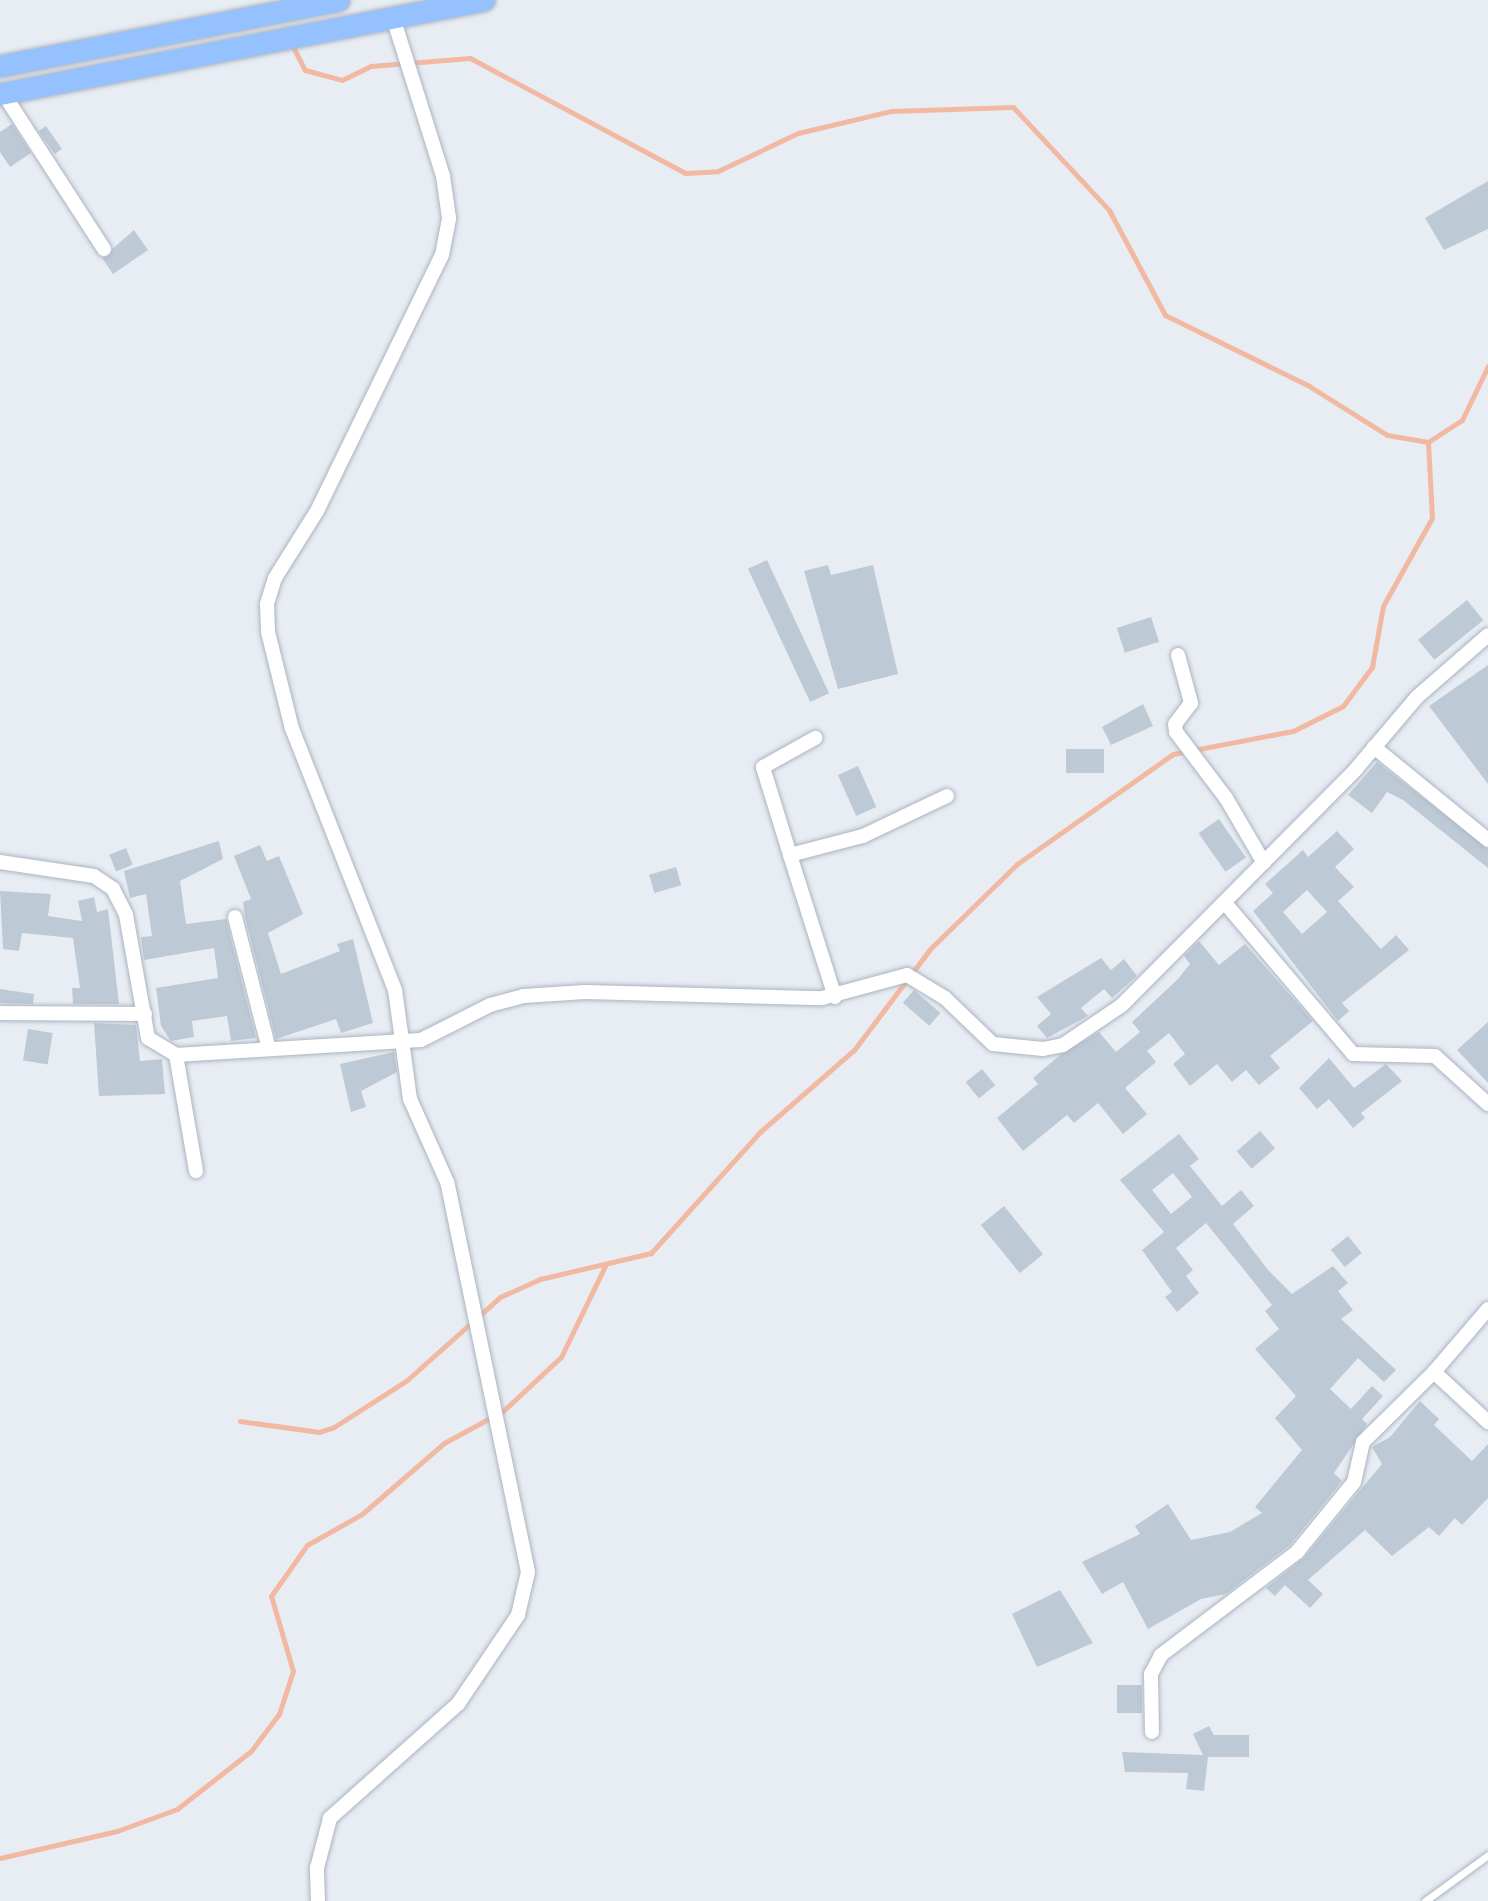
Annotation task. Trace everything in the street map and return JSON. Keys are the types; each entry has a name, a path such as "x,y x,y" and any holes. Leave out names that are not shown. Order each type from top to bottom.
{"main road":[{"path":"0,66 338,0"},
{"path":"2,94 484,0"}],"street":[{"path":"318,1901 317,1868 330,1818 458,1704 518,1615 528,1572 447,1182 410,1099 395,990 292,729 267,604 444,242 449,218 443,176 393,18"},
{"path":"2,94 104,249"},
{"path":"0,862 94,876 113,889 126,915 145,1014 155,1048 176,1055 421,1040 490,1005 524,996 835,997 912,975 993,1044 1028,1050 1063,1045 1122,1005 1181,939 1225,903 1264,863 1374,747 1417,697 1488,635"},
{"path":"1178,655 1191,703 1175,724 1176,732 1226,798 1264,863"},
{"path":"815,738 763,767 835,997"},
{"path":"1374,747 1488,840"},
{"path":"790,855 863,836 947,796"},
{"path":"1225,903 1353,1054 1435,1056 1488,1104"},
{"path":"235,917 269,1049"},
{"path":"0,1013 145,1014"},
{"path":"176,1055 196,1171"},
{"path":"1152,1732 1151,1674 1161,1655 1307,1542 1354,1482 1363,1443 1434,1372 1488,1309"},
{"path":"1434,1372 1488,1422"}],"lane":[{"path":"1425,1901 1488,1856"}],"building":[{"path":"12,124 31,153 10,167 0,152 0,132"},
{"path":"46,126 62,149 55,154 39,131"},
{"path":"1488,181 1488,229 1444,250 1425,218"},
{"path":"134,230 148,250 113,274 102,258"},
{"path":"767,560 829,693 810,702 748,569"},
{"path":"828,565 831,575 873,565 898,674 838,689 804,571"},
{"path":"1467,600 1483,620 1434,660 1418,640"},
{"path":"1151,617 1159,642 1125,653 1117,628"},
{"path":"1488,665 1488,784 1429,706"},
{"path":"1143,704 1153,726 1111,745 1102,727"},
{"path":"1066,749 1104,749 1104,773 1066,773"},
{"path":"1377,762 1488,849 1488,868 1403,800 1387,792 1372,813 1348,795"},
{"path":"858,766 876,807 856,816 838,775"},
{"path":"1219,819 1246,858 1225,872 1199,833"},
{"path":"1337,831 1354,849 1335,867 1354,887 1338,901 1381,949 1396,935 1409,950 1342,1003 1349,1011 1338,1021 1253,911 1273,893 1265,884 1303,850 1308,857","holes":["1307,890 1327,912 1302,934 1283,912"]},
{"path":"219,841 223,859 180,881 186,924 226,919 256,1038 231,1041 227,1016 192,1021 194,1037 171,1041 161,1026 156,988 218,978 214,948 144,960 141,937 152,936 146,894 130,898 124,871"},
{"path":"260,845 267,861 279,856 303,914 268,933 281,974 340,951 337,944 353,939 373,1023 341,1033 336,1019 276,1039 245,917 243,902 251,899 234,856"},
{"path":"126,848 133,865 116,871 109,855"},
{"path":"676,867 681,885 654,893 649,875"},
{"path":"0,891 51,894 48,916 82,921 78,901 94,897 97,912 108,909 119,1004 73,1004 72,988 80,988 73,938 22,933 19,951 3,949"},
{"path":"1199,941 1219,965 1245,944 1313,1021 1270,1056 1280,1068 1259,1085 1246,1070 1232,1082 1217,1064 1190,1086 1173,1064 1185,1054 1169,1033 1147,1051 1156,1062 1125,1088 1147,1114 1123,1134 1098,1103 1074,1123 1067,1115 1023,1151 997,1118 1038,1084 1033,1078 1060,1055 1099,1032 1116,1052 1140,1032 1132,1022 1178,979 1190,964 1184,956"},
{"path":"1101,958 1111,970 1124,959 1137,976 1112,998 1104,989 1081,1008 1088,1016 1047,1038 1037,1026 1051,1014 1037,997"},
{"path":"0,989 34,994 33,1004 0,1003"},
{"path":"914,990 940,1013 929,1026 903,1003"},
{"path":"1488,1022 1488,1083 1457,1050"},
{"path":"94,1023 136,1025 140,1061 162,1059 165,1094 99,1096"},
{"path":"28,1029 53,1033 48,1065 23,1061"},
{"path":"394,1052 397,1072 361,1091 366,1107 351,1112 340,1064"},
{"path":"1329,1058 1354,1088 1386,1064 1402,1081 1361,1113 1365,1118 1353,1128 1329,1099 1317,1109 1299,1088"},
{"path":"982,1069 995,1085 979,1099 966,1082"},
{"path":"1260,1131 1275,1148 1252,1169 1237,1151"},
{"path":"1179,1134 1199,1159 1190,1166 1222,1206 1241,1190 1254,1206 1233,1224 1268,1270 1292,1294 1333,1266 1348,1283 1338,1291 1353,1310 1341,1319 1396,1370 1384,1382 1358,1358 1330,1389 1351,1409 1372,1386 1383,1396 1362,1419 1367,1424 1334,1473 1342,1481 1290,1545 1226,1594 1201,1599 1148,1629 1123,1582 1102,1594 1082,1562 1140,1534 1135,1526 1168,1504 1191,1540 1230,1532 1262,1513 1255,1507 1302,1450 1275,1418 1296,1396 1255,1349 1279,1329 1265,1311 1272,1305 1206,1223 1176,1248 1193,1270 1186,1276 1199,1293 1177,1312 1165,1297 1172,1292 1142,1250 1164,1232 1120,1180","holes":["1173,1173 1192,1197 1171,1214 1152,1190"]},
{"path":"1004,1206 1043,1254 1020,1273 981,1225"},
{"path":"1348,1236 1362,1253 1345,1267 1331,1250"},
{"path":"1420,1401 1439,1419 1434,1425 1472,1461 1488,1444 1488,1498 1462,1525 1455,1518 1439,1536 1429,1527 1392,1556 1365,1530 1308,1580 1323,1594 1310,1608 1285,1585 1275,1596 1266,1588 1304,1558 1382,1464 1372,1447 1390,1437"},
{"path":"1060,1590 1093,1643 1037,1667 1012,1614"},
{"path":"1117,1685 1142,1685 1142,1713 1117,1713"},
{"path":"1209,1726 1214,1735 1249,1735 1249,1757 1208,1757 1204,1791 1186,1789 1188,1773 1125,1772 1122,1752 1203,1755 1193,1734"}],"waterway":[{"path":"291,43 305,70 342,80 371,66 470,58 685,173 718,171 798,133 891,111 1013,107 1109,210 1165,315 1309,386 1387,435 1428,442 1462,420 1488,366"},
{"path":"240,1421 319,1432 334,1427 406,1381 500,1297 540,1279 651,1253 761,1131 854,1050 930,949 1017,864 1173,754 1293,731 1343,706 1372,667 1383,606 1432,518 1428,442"},
{"path":"0,1858 117,1831 177,1809 251,1751 279,1714 293,1671 271,1596 307,1545 362,1514 444,1443 503,1411 561,1357 606,1264"}]}
